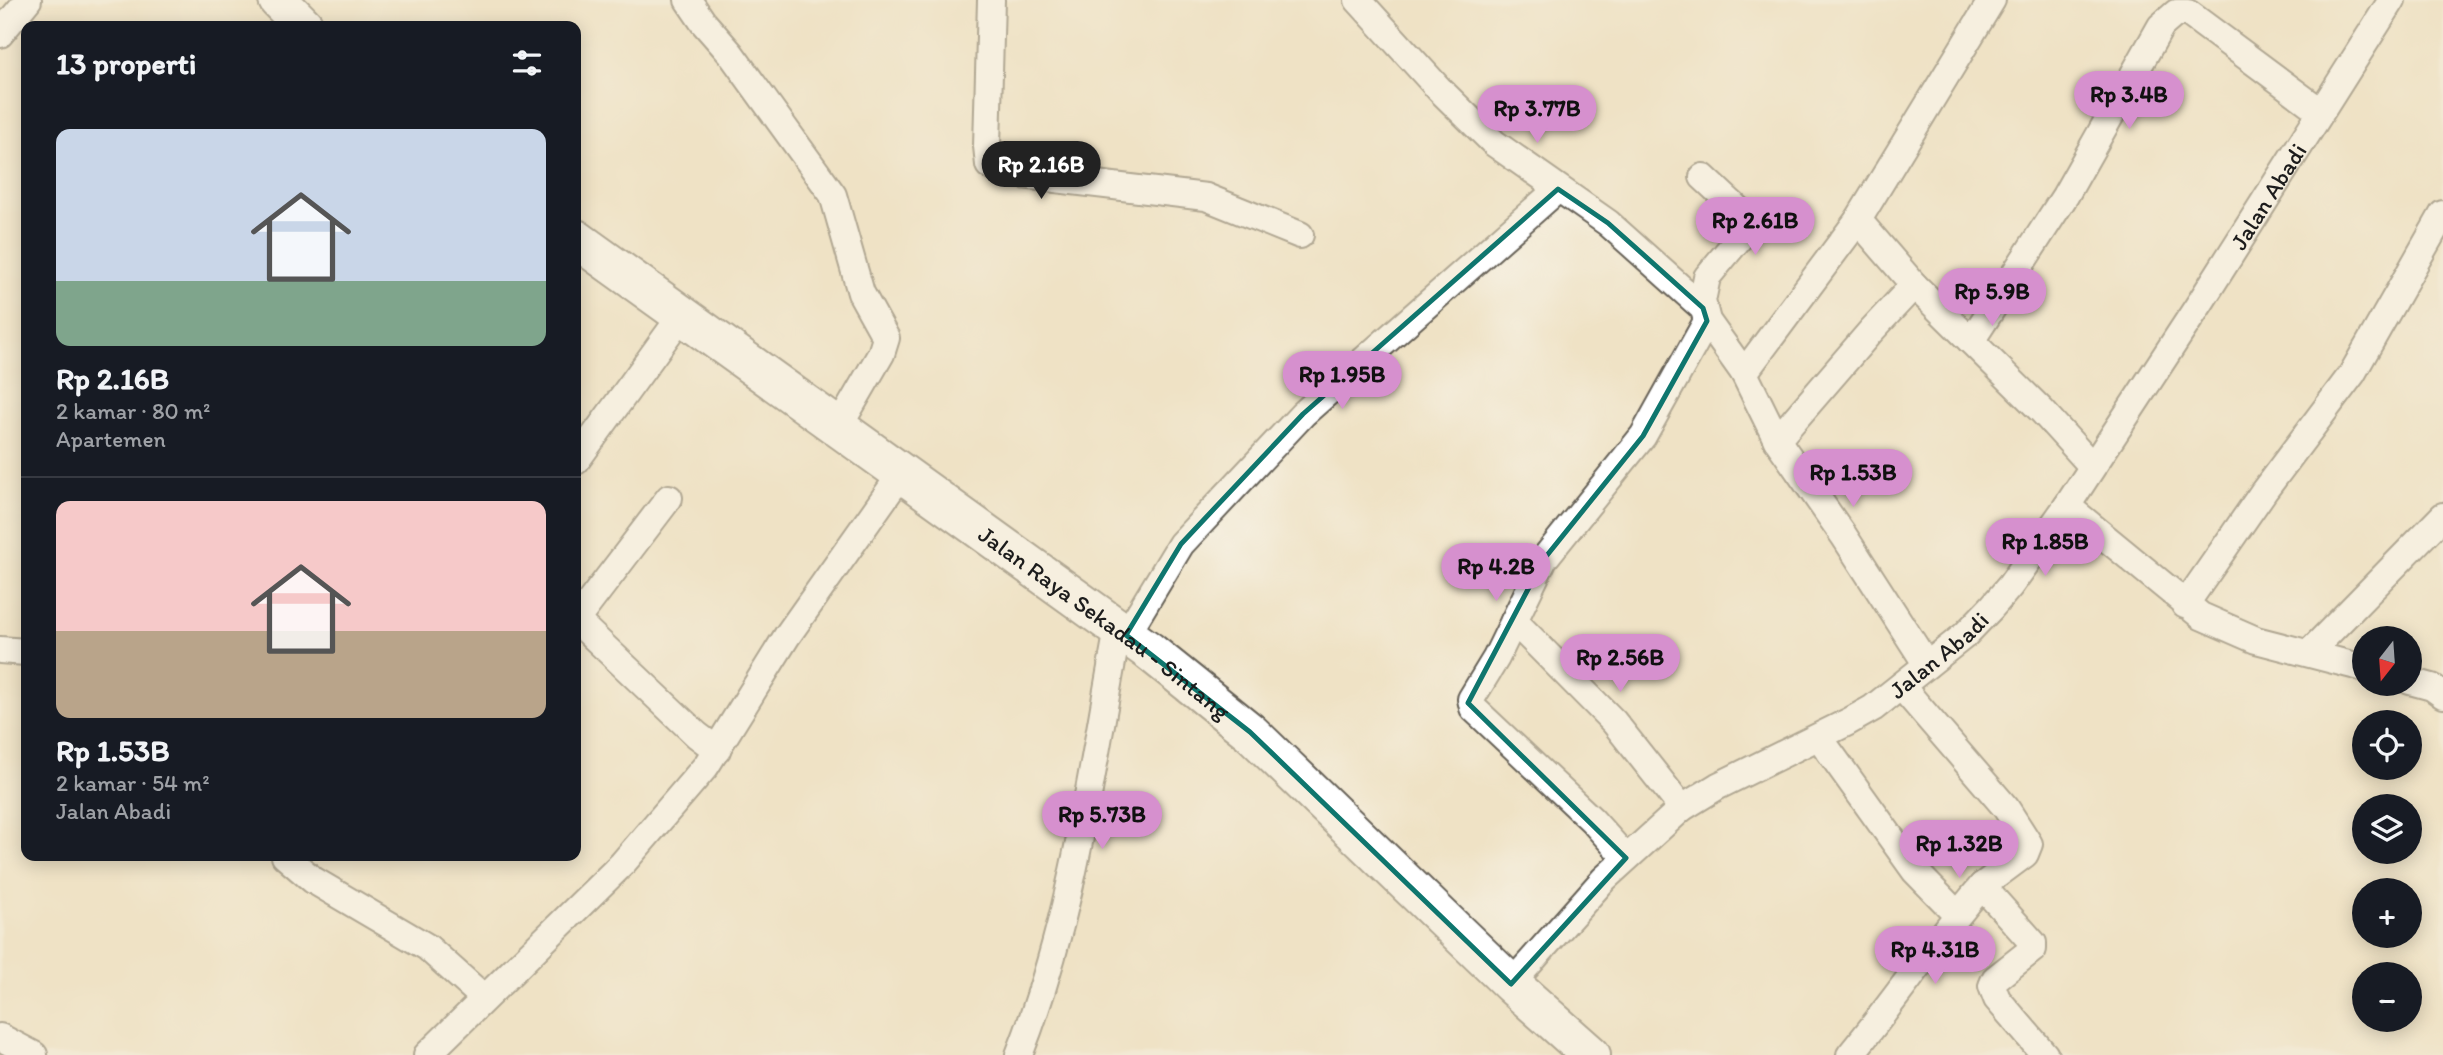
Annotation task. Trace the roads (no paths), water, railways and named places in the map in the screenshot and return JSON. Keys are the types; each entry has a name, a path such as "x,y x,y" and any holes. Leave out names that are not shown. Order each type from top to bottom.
{"highway":[{"path":"278,0 299,21"},
{"name":"Jalan Raya Sekadau - Sintang","path":"581,243 1122,632 1250,732 1511,984 1591,1055"}],"street":[{"path":"0,34 27,0"},
{"path":"688,0 731,54 833,195 861,293 886,338 881,354 838,428"},
{"path":"991,0 986,146 989,165 1004,173 1206,197 1300,235"},
{"path":"1358,0 1439,89 1494,143 1608,223 1705,315 1744,373 1777,440 1844,536 1927,665"},
{"path":"1744,373 1858,220 1992,0"},
{"name":"Jalan Abadi","path":"1511,984 1604,879 1682,808 1717,786 1873,708 1965,635 1991,608 2067,506 2200,303 2392,0"},
{"path":"1971,341 2065,195 2161,26 2176,13 2188,13 2320,111"},
{"path":"1626,858 1591,820 1471,704 1472,695 1493,664 1544,559 1643,436 1705,315 1703,293 1707,277 1746,230 1749,222 1747,218 1703,177"},
{"path":"1019,1055 1057,942 1122,632 1181,544 1303,414 1558,189"},
{"path":"2185,605 2264,491 2352,374 2443,214"},
{"path":"1858,220 1914,285 2042,411 2092,466"},
{"path":"1777,440 1914,285"},
{"path":"581,454 682,315"},
{"path":"427,1055 622,864 717,750 787,636 902,473"},
{"path":"581,613 669,498"},
{"path":"2067,506 2201,616 2256,640 2352,665"},
{"path":"2309,653 2443,516"},
{"path":"1514,621 1614,722 1682,808"},
{"path":"581,625 697,735 717,750"},
{"path":"0,650 21,652"},
{"path":"2422,684 2432,687 2443,695"},
{"path":"1850,1055 1904,989 1957,914 1982,886 2025,854 2029,844 2006,808 1900,686"},
{"path":"1819,737 1915,871 1957,914"},
{"path":"291,861 313,880 426,947 484,998"},
{"path":"1982,886 2033,943 2033,949 1995,979 1992,986 1997,999 2045,1055"},
{"path":"0,1037 34,1055"}]}
